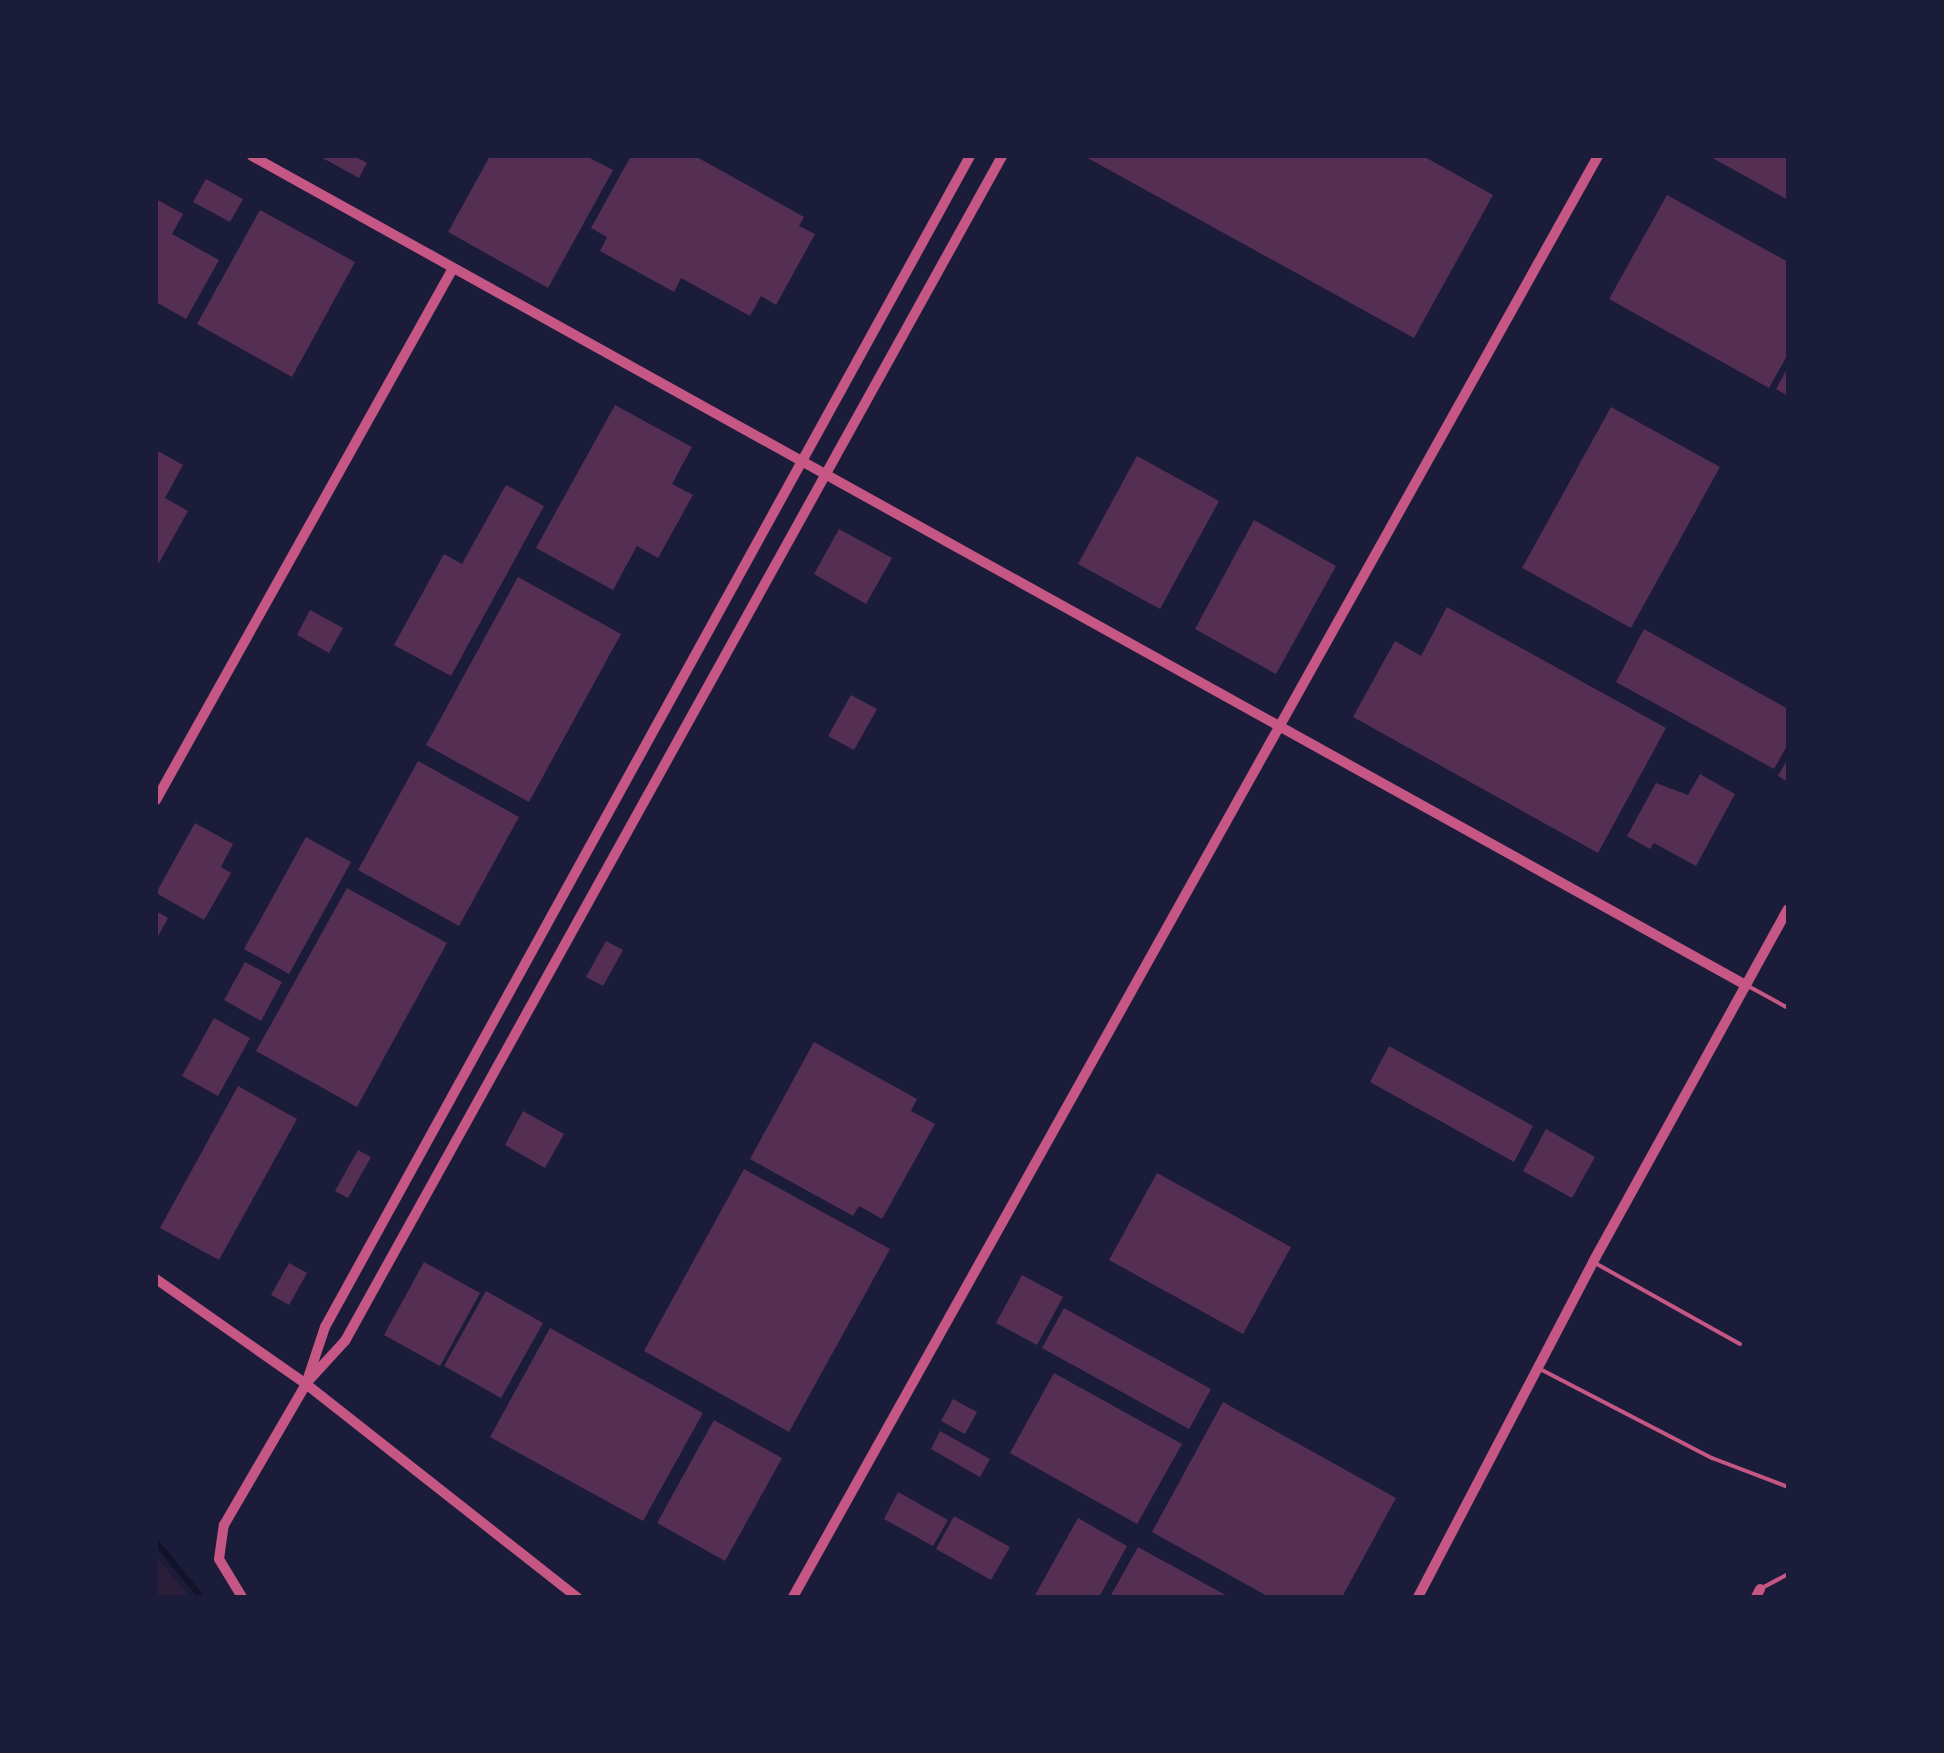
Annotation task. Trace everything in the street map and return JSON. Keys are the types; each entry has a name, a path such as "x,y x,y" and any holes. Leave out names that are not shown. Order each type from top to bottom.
{"street":[{"path":"252,156 266,159 452,270 800,459 1279,729 1746,985"},
{"path":"242,1597 219,1559 224,1525 306,1384 325,1327 800,459 970,156"},
{"path":"306,1384 345,1341 1002,156"},
{"path":"793,1597 1598,156"},
{"path":"156,800 452,270"},
{"path":"1418,1597 1593,1262 1788,909"},
{"path":"156,1279 306,1384 577,1597"}],"lane":[{"path":"1746,985 1788,1008"},
{"path":"1593,1262 1740,1344"},
{"path":"1538,1368 1737,1469 1788,1487"},
{"path":"1758,1593 1788,1574"}],"shaded area":[{"path":"156,1556 182,1588 189,1597 156,1597"}],"building":[{"path":"319,156 354,156 367,163 359,178"},
{"path":"490,156 586,156 613,170 548,288 448,232"},
{"path":"631,156 695,156 804,217 799,226 815,234 776,305 761,296 750,316 681,278 674,292 600,251 607,237 591,228"},
{"path":"1084,156 1423,156 1493,195 1414,338"},
{"path":"1709,156 1788,156 1788,200"},
{"path":"206,179 243,199 230,222 193,202"},
{"path":"1667,195 1788,262 1788,354 1769,388 1609,299"},
{"path":"156,199 183,214 172,234 219,260 186,319 156,302"},
{"path":"260,210 355,262 292,377 197,324"},
{"path":"1788,367 1788,396 1776,389"},
{"path":"615,405 692,447 672,484 693,495 658,558 637,546 613,590 536,548"},
{"path":"1611,407 1720,467 1631,628 1522,568"},
{"path":"156,450 183,465 165,498 188,511 156,568"},
{"path":"1137,456 1219,501 1160,609 1078,564"},
{"path":"506,485 544,506 451,676 394,645 444,554 462,564"},
{"path":"1254,520 1336,566 1276,674 1195,629"},
{"path":"839,529 892,558 866,604 814,574"},
{"path":"518,577 621,634 529,802 426,745"},
{"path":"1447,607 1666,728 1598,853 1353,717 1395,641 1421,656"},
{"path":"310,610 343,628 329,653 297,635"},
{"path":"1644,629 1788,709 1788,744 1774,769 1616,682"},
{"path":"851,695 877,709 854,750 828,736"},
{"path":"1788,758 1788,782 1778,776"},
{"path":"418,761 519,817 459,926 358,870"},
{"path":"1700,774 1735,794 1696,866 1654,843 1650,849 1627,836 1656,783 1688,795"},
{"path":"195,823 233,844 221,867 231,873 204,920 156,893"},
{"path":"306,837 351,862 289,974 244,949"},
{"path":"347,888 447,943 357,1107 256,1051"},
{"path":"156,911 168,918 156,940"},
{"path":"606,941 623,950 603,986 586,977"},
{"path":"245,962 282,982 261,1021 224,1000"},
{"path":"214,1018 250,1038 218,1096 182,1076"},
{"path":"814,1042 917,1099 911,1111 935,1124 882,1219 859,1206 853,1216 750,1159"},
{"path":"1389,1046 1533,1126 1514,1162 1370,1082"},
{"path":"238,1086 297,1119 219,1260 160,1228"},
{"path":"523,1111 564,1134 545,1168 505,1145"},
{"path":"1546,1129 1595,1157 1572,1198 1523,1171"},
{"path":"358,1150 371,1157 348,1198 335,1191"},
{"path":"744,1169 890,1249 789,1432 644,1351"},
{"path":"1157,1173 1291,1247 1243,1334 1109,1260"},
{"path":"424,1262 480,1293 440,1366 384,1335"},
{"path":"289,1263 307,1273 289,1305 271,1295"},
{"path":"1022,1275 1063,1297 1037,1345 996,1323"},
{"path":"486,1291 543,1323 501,1398 444,1366"},
{"path":"1064,1308 1211,1389 1189,1429 1042,1348"},
{"path":"550,1328 703,1413 643,1521 490,1437"},
{"path":"1054,1373 1182,1444 1137,1524 1010,1453"},
{"path":"953,1399 977,1412 965,1434 941,1421"},
{"path":"1223,1402 1396,1498 1342,1597 1269,1597 1152,1532"},
{"path":"714,1420 782,1458 725,1561 657,1523"},
{"path":"940,1431 990,1459 980,1477 931,1449"},
{"path":"898,1492 948,1520 933,1546 884,1519"},
{"path":"954,1516 1010,1547 991,1580 936,1549"},
{"path":"1078,1518 1127,1546 1099,1597 1034,1597"},
{"path":"1138,1547 1229,1597 1110,1597"}],"waterway":[{"path":"156,1542 201,1597"}]}
